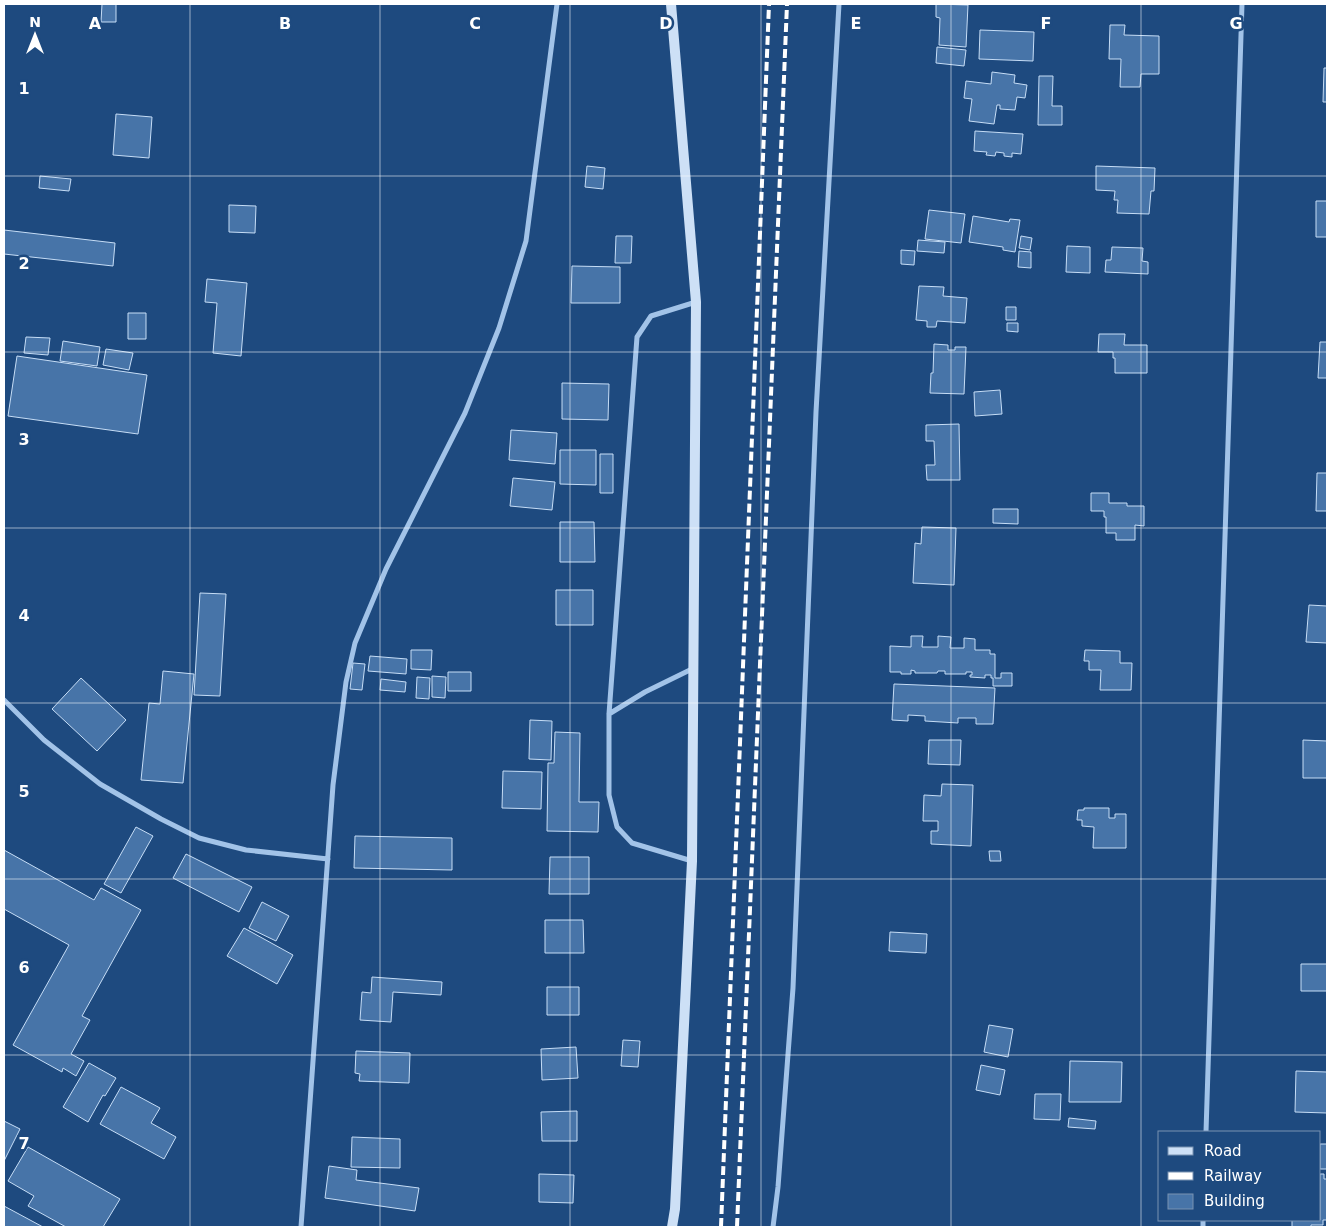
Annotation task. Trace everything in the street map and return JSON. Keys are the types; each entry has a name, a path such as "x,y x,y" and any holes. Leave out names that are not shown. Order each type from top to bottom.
{"street":[{"path":"301,1227 333,785 346,682 355,643 386,569 465,413 499,328 526,241 557,4"},
{"path":"671,4 696,302 692,861 675,1208 672,1227"},
{"path":"773,1227 778,1187 793,988 816,412 839,4"},
{"path":"1206,1131 1242,4"},
{"path":"692,861 632,843 617,827 609,795 609,714 637,336 652,316 696,302"},
{"path":"609,714 646,692 694,668"},
{"path":"4,700 44,740 100,784 161,819 199,838 246,850 328,858"}],"building":[{"path":"102,4 116,4 116,22 101,22"},
{"path":"936,4 968,5 966,47 939,45 940,18 936,17"},
{"path":"1110,25 1125,25 1124,35 1159,36 1159,74 1141,74 1140,87 1120,87 1121,59 1109,59"},
{"path":"980,30 1034,32 1033,61 979,59"},
{"path":"937,47 966,50 964,66 936,63"},
{"path":"1324,68 1327,68 1327,102 1323,102"},
{"path":"992,72 1015,75 1014,83 1027,85 1025,98 1017,97 1015,110 1000,109 1000,105 997,105 994,124 969,121 972,99 964,98 966,81 991,84"},
{"path":"1039,76 1053,76 1052,106 1062,106 1062,125 1038,125"},
{"path":"116,114 152,117 149,158 113,155"},
{"path":"975,131 1023,134 1021,154 1012,153 1012,157 996,152 995,156 986,155 987,152 974,151"},
{"path":"587,166 605,168 603,189 585,187"},
{"path":"1096,166 1155,168 1154,191 1151,191 1149,214 1117,213 1118,200 1114,200 1115,191 1096,190"},
{"path":"40,176 71,179 69,191 39,188"},
{"path":"1316,201 1327,201 1327,237 1316,237"},
{"path":"229,205 256,206 255,233 229,232"},
{"path":"929,210 965,214 961,243 925,239"},
{"path":"973,216 1009,222 1010,219 1020,220 1015,252 1003,250 1003,247 969,242"},
{"path":"4,230 115,243 113,266 4,254"},
{"path":"616,236 632,236 631,263 615,263"},
{"path":"1021,236 1032,238 1030,250 1019,248"},
{"path":"918,240 945,242 944,253 917,251"},
{"path":"1067,246 1090,247 1090,273 1066,272"},
{"path":"1112,247 1143,248 1142,261 1148,262 1148,274 1105,272 1106,260 1111,260"},
{"path":"901,250 915,251 914,265 901,264"},
{"path":"1019,251 1031,252 1031,268 1018,267"},
{"path":"572,266 620,267 620,303 571,303"},
{"path":"207,279 247,283 241,356 213,353 217,303 205,302"},
{"path":"919,286 944,287 943,296 967,298 965,323 937,321 936,327 927,327 927,321 916,320"},
{"path":"1006,307 1016,307 1016,320 1006,320"},
{"path":"128,313 146,313 146,339 128,339"},
{"path":"1007,323 1018,323 1018,332 1007,331"},
{"path":"1099,334 1125,334 1124,345 1147,345 1147,373 1115,373 1113,352 1098,352"},
{"path":"26,337 50,338 48,355 24,353"},
{"path":"63,341 100,347 97,366 60,361"},
{"path":"1320,342 1327,342 1327,378 1318,378"},
{"path":"934,344 948,345 948,350 955,350 955,347 966,347 964,394 930,393"},
{"path":"106,349 133,353 129,370 103,365"},
{"path":"17,356 147,375 138,434 8,416"},
{"path":"562,383 609,384 608,420 562,419"},
{"path":"1000,390 1002,414 975,416 974,392"},
{"path":"959,424 960,480 927,480 926,465 935,465 934,441 926,441 926,425"},
{"path":"511,430 557,433 555,464 509,460"},
{"path":"560,450 596,450 596,485 560,484"},
{"path":"600,454 613,454 613,493 600,493"},
{"path":"1317,473 1327,473 1327,511 1316,511"},
{"path":"513,478 555,482 552,510 510,506"},
{"path":"1091,493 1109,493 1109,503 1127,503 1127,506 1144,506 1144,526 1135,525 1135,540 1116,540 1116,533 1106,533 1104,511 1091,511"},
{"path":"993,509 1018,509 1018,524 993,523"},
{"path":"560,522 594,522 595,562 560,562"},
{"path":"922,527 956,528 954,585 913,583 915,543 921,544"},
{"path":"556,590 593,590 593,625 556,625"},
{"path":"200,593 226,594 220,696 194,695"},
{"path":"1309,605 1327,606 1327,643 1306,642"},
{"path":"911,636 923,636 922,647 938,647 938,636 951,637 950,648 964,648 964,638 975,639 975,650 990,650 990,654 995,654 995,678 1001,678 1001,673 1012,673 1012,686 993,686 991,675 985,675 985,678 970,677 972,672 966,672 966,674 945,674 945,671 915,673 915,671 911,670 911,674 901,674 901,672 890,672 890,646 911,647"},
{"path":"411,650 432,650 431,670 411,669"},
{"path":"1085,650 1120,651 1120,663 1132,663 1131,690 1100,690 1101,670 1089,670 1089,661 1084,661"},
{"path":"370,656 407,659 406,674 368,671"},
{"path":"353,663 365,664 362,690 350,689"},
{"path":"163,671 194,674 183,783 141,780 149,703 160,704"},
{"path":"448,672 471,672 471,691 448,691"},
{"path":"432,676 446,677 445,698 432,697"},
{"path":"417,677 430,678 429,699 416,698"},
{"path":"81,678 126,720 97,751 52,709"},
{"path":"381,679 406,682 405,692 380,690"},
{"path":"894,684 995,688 993,724 976,724 976,718 958,718 958,723 925,721 925,716 908,715 908,721 892,720"},
{"path":"530,720 552,721 551,760 529,759"},
{"path":"555,732 580,733 579,802 599,802 598,832 547,831 548,763 554,763"},
{"path":"929,740 961,740 960,765 928,764"},
{"path":"1303,740 1327,741 1327,778 1303,778"},
{"path":"503,771 542,772 541,809 502,808"},
{"path":"942,784 973,785 971,846 931,844 931,831 938,831 938,821 923,821 924,795 941,796"},
{"path":"1084,808 1109,808 1109,818 1115,818 1115,814 1126,814 1126,848 1093,848 1094,827 1082,826 1082,820 1077,820 1078,810 1084,810"},
{"path":"136,827 153,836 121,893 104,884"},
{"path":"355,836 452,838 452,870 354,868"},
{"path":"4,850 94,900 101,888 141,910 82,1016 90,1020 71,1054 84,1061 76,1076 63,1068 62,1072 13,1045 69,945 4,909"},
{"path":"989,851 1000,851 1001,861 990,861"},
{"path":"186,854 252,887 239,912 173,878"},
{"path":"550,857 589,857 589,894 549,894"},
{"path":"262,902 289,916 276,941 249,928"},
{"path":"545,920 583,920 584,953 545,953"},
{"path":"244,928 293,955 277,984 227,956"},
{"path":"890,932 927,934 926,953 889,951"},
{"path":"1301,964 1327,964 1327,991 1301,991"},
{"path":"372,977 442,982 441,995 393,992 391,1022 360,1020 362,992 371,993"},
{"path":"547,987 579,987 579,1015 547,1015"},
{"path":"989,1025 1013,1029 1008,1057 984,1052"},
{"path":"623,1040 640,1041 638,1067 621,1066"},
{"path":"576,1047 578,1078 542,1080 541,1049"},
{"path":"356,1051 410,1053 409,1083 359,1081 360,1074 355,1073"},
{"path":"1070,1061 1122,1062 1121,1102 1069,1102"},
{"path":"89,1063 116,1078 105,1096 103,1095 88,1122 63,1107"},
{"path":"981,1065 1005,1070 1000,1095 976,1090"},
{"path":"1296,1071 1327,1072 1327,1113 1295,1112"},
{"path":"121,1087 160,1108 151,1123 176,1137 164,1159 100,1124"},
{"path":"1035,1094 1061,1094 1060,1120 1034,1119"},
{"path":"577,1111 577,1141 542,1141 541,1112"},
{"path":"1069,1118 1096,1121 1095,1129 1068,1127"},
{"path":"4,1121 20,1129 4,1161"},
{"path":"352,1137 400,1139 400,1168 351,1167"},
{"path":"1321,1144 1327,1144 1327,1169 1321,1169"},
{"path":"28,1147 120,1199 103,1227 66,1227 28,1206 34,1196 8,1181"},
{"path":"329,1166 357,1170 356,1180 419,1188 415,1211 325,1198"},
{"path":"539,1174 574,1175 573,1203 539,1202"},
{"path":"1321,1174 1324,1174 1324,1179 1327,1179 1327,1220 1323,1220 1323,1225 1292,1227 1292,1221 1321,1221"},
{"path":"4,1206 43,1227 4,1227"}],"railway":[{"path":"721,1227 769,4"},
{"path":"737,1227 787,4"}]}
